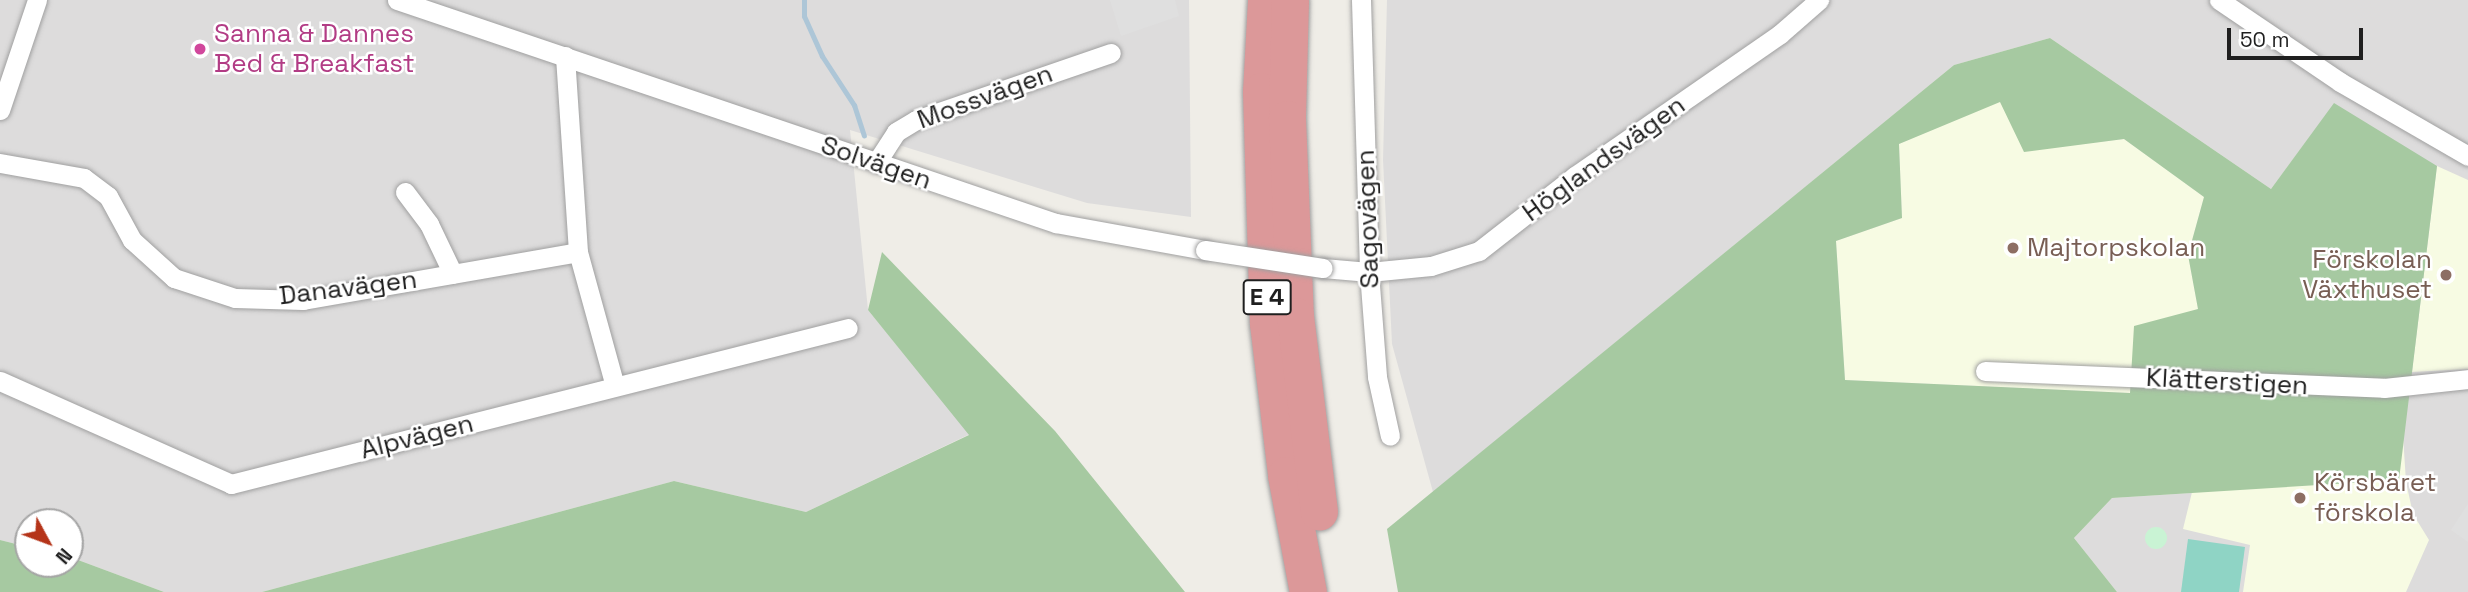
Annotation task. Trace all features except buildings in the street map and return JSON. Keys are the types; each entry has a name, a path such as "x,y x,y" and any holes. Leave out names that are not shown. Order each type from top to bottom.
{"highway":[{"name":"E 4","path":"1266,0 1261,91 1268,323 1286,475 1308,592"},
{"name":"E 4","path":"1290,0 1287,119 1296,316 1312,472 1334,592"}],"street":[{"path":"0,110 37,0"},
{"name":"Solvägen","path":"397,0 1056,223 1205,250 1323,268 1369,272"},
{"name":"Sagovägen","path":"1361,0 1369,272 1377,377 1390,436"},
{"name":"Höglandsvägen","path":"1369,272 1431,266 1479,251 1575,176 1780,34 1819,0"},
{"path":"2219,0 2340,82 2468,156"},
{"name":"Mossvägen","path":"876,163 896,132 916,120 1111,53"},
{"path":"565,56 578,252 615,386"},
{"name":"Danavägen","path":"0,163 84,178 108,196 132,240 174,278 235,298 303,300 578,252"},
{"name":"Danavägen","path":"405,192 429,224 453,274"},
{"name":"Alpvägen","path":"0,381 231,484 848,328"},
{"name":"Klätterstigen","path":"1985,370 2384,388 2468,379"}],"shaded area":[{"path":"0,0 1189,0 1191,217 1087,203 850,130 868,310 970,434 806,512 674,481 262,592 164,592 84,562 84,508 14,508 14,544 0,540"},
{"path":"1110,0 1175,0 1179,16 1121,36"},
{"path":"1387,0 2468,0 2468,592 2117,592 2074,538 2112,498 2399,480 2334,104 2271,189 2050,38 1954,65 1433,492 1392,344 1383,160"},
{"name":"Majtorpskolan","path":"2000,101 2024,151 2124,139 2204,197 2188,255 2198,309 2130,393 1845,380 1836,241 1902,218 1899,144"},
{"name":"Förskolan Växthuset","path":"2437,166 2468,180 2468,369 2412,372"},
{"name":"Körsbäret förskola","path":"2215,398 2401,404 2406,482 2413,514 2429,540 2406,592 2243,592 2250,545 2183,529"},
{"path":"2468,504 2468,542 2451,530"},
{"path":"2188,539 2245,547 2239,592 2181,592"}],"green space":[{"path":"2050,38 2271,189 2334,103 2437,166 2399,480 2112,498 2074,538 2117,592 1398,592 1387,529 1954,65","holes":["2000,102 2024,152 2124,139 2204,197 2188,255 2198,309 2134,326 2130,393 1845,380 1836,241 1902,218 1899,144"]},
{"path":"882,252 1055,431 1185,592 262,592 674,481 806,512 969,435 868,310"},
{"path":"2156,527 2164,530 2167,538 2164,546 2156,549 2148,546 2145,538 2148,530"},
{"path":"0,540 14,544 14,578 84,578 84,562 164,592 0,592"}],"waterway":[{"path":"804,0 804,16 822,56 854,105 864,135"}],"place":[{"name":"Sanna & Dannes Bed & Breakfast","path":"200,49"},
{"name":"Majtorpskolan","path":"2013,248"},
{"name":"Förskolan Växthuset","path":"2446,275"},
{"name":"Körsbäret förskola","path":"2300,498"}]}
